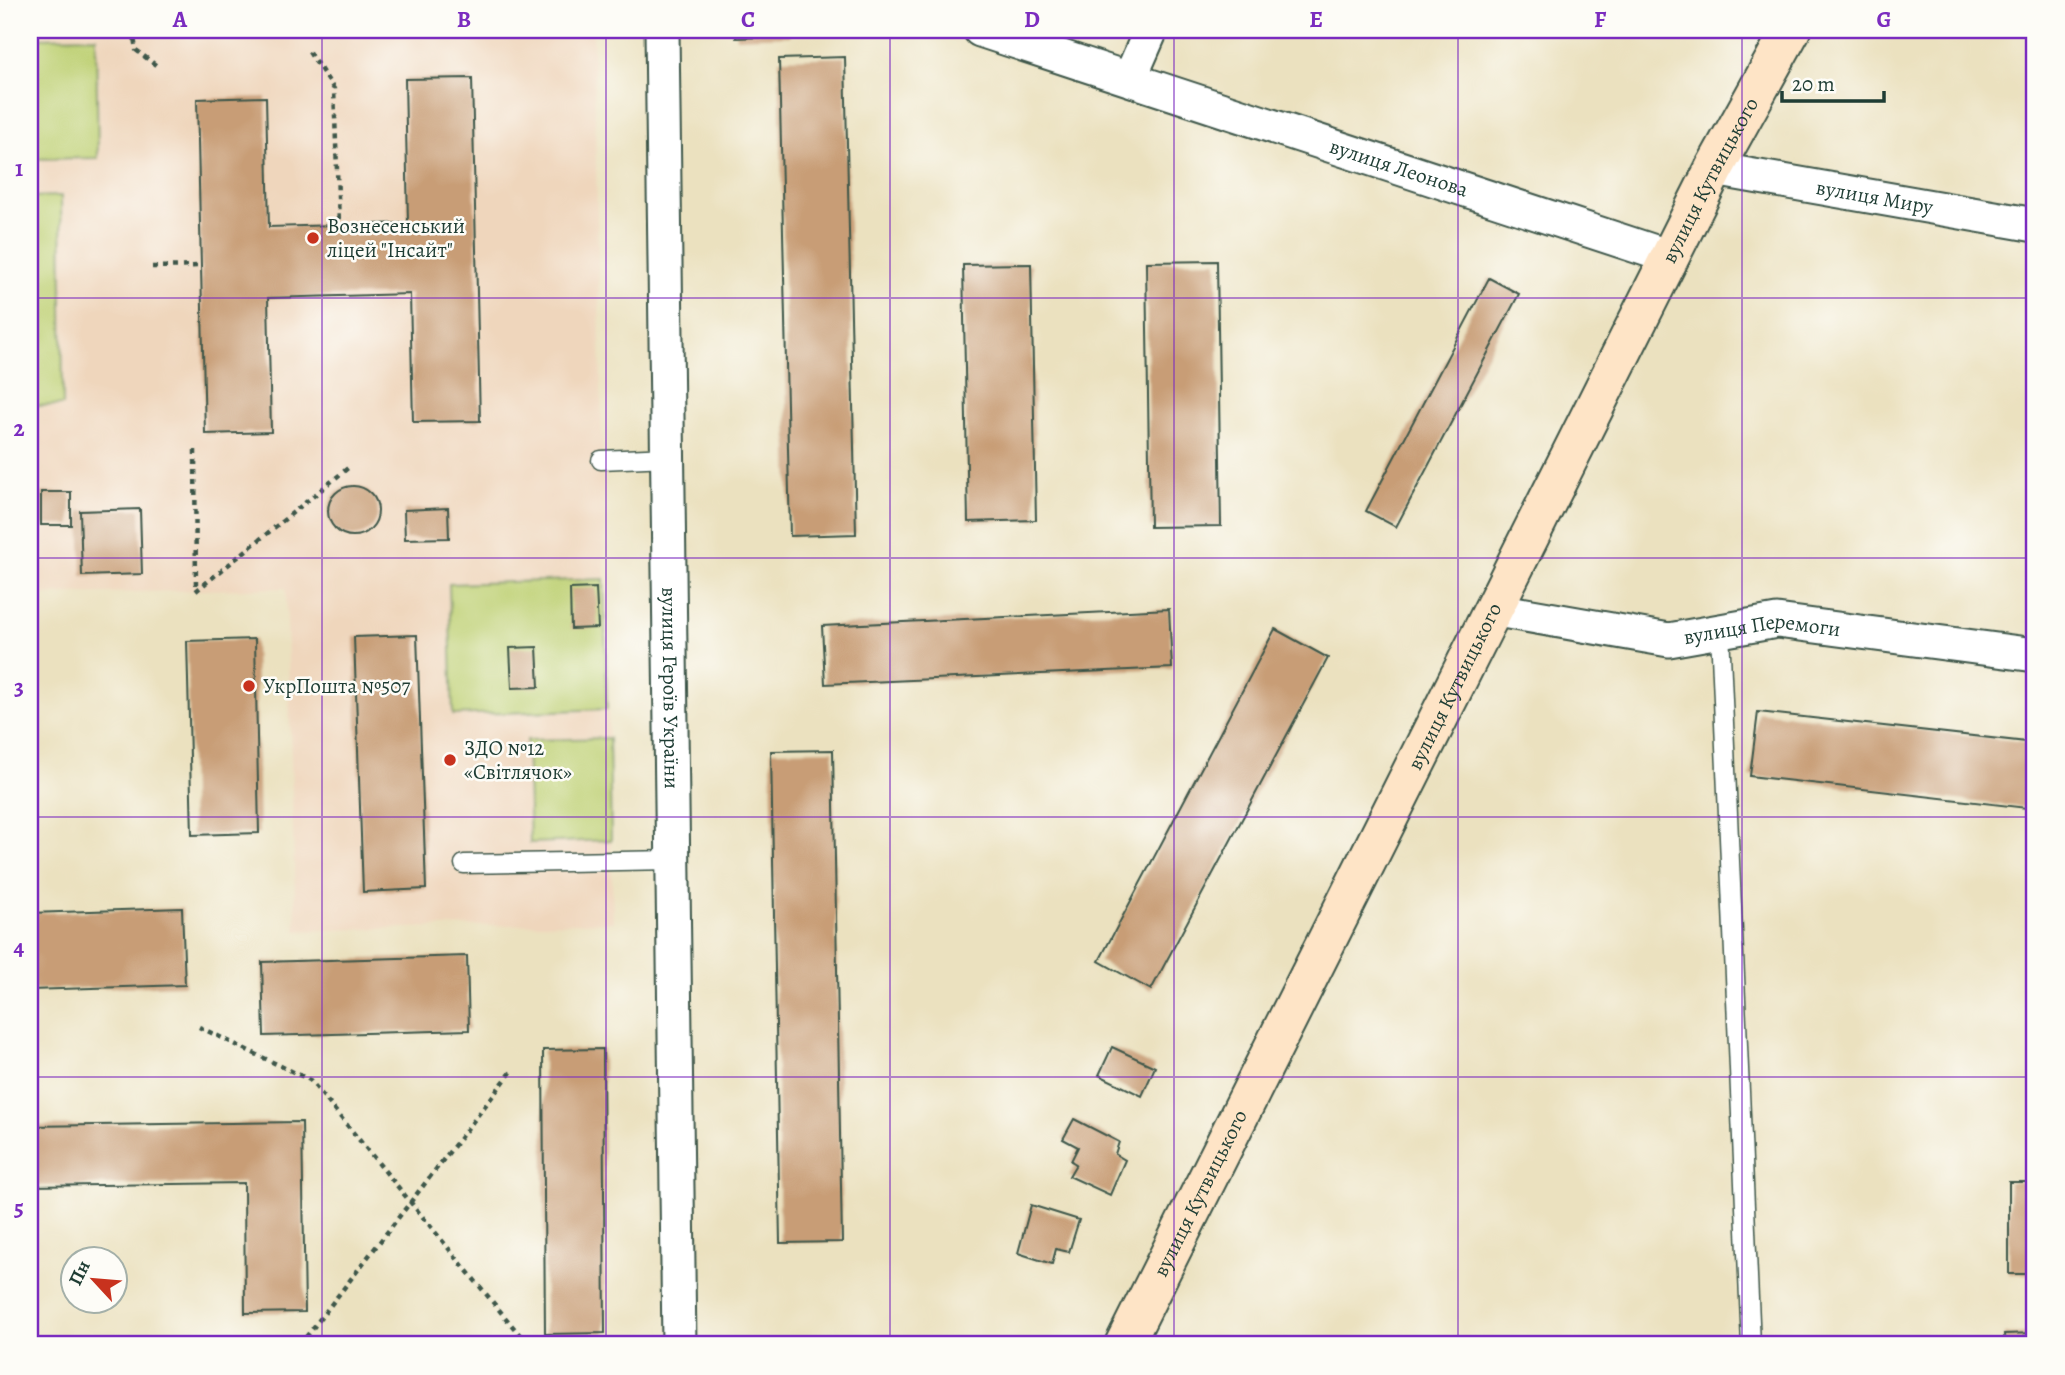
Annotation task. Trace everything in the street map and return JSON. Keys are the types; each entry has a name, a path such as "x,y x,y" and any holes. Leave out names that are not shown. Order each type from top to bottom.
{"street":[{"name":"вулиця Героїв України","path":"662,30 680,1345"},
{"name":"вулиця Леонова","path":"980,30 1670,257"},
{"path":"1130,78 1151,30"},
{"name":"вулиця Кутвицького","path":"1124,1345 1714,169 1791,30"},
{"name":"вулиця Миру","path":"1714,169 2035,225"},
{"name":"вулиця Перемоги","path":"1491,609 1669,640 1777,621 2035,654"}],"lane":[{"path":"601,460 668,457"},
{"path":"1720,631 1751,1345"},
{"path":"464,864 673,860"}],"path":[{"path":"134,30 136,50 157,66"},
{"path":"309,52 334,89 338,224"},
{"path":"152,267 201,266"},
{"path":"194,450 196,591 348,468"},
{"path":"199,1027 310,1080 528,1345"},
{"path":"306,1337 512,1071"}],"shaded area":[{"name":"Вознесенський ліцей \"Інсайт\"","path":"30,30 593,30 613,922 296,931 286,588 30,595"}],"green space":[{"path":"96,37 98,158 30,159 30,38"},
{"path":"61,196 63,405 30,406 30,197"},
{"path":"604,579 607,709 453,715 449,584"},
{"path":"609,738 611,840 530,843 527,740"}],"building":[{"path":"735,30 790,30 790,36 736,38"},
{"path":"845,57 856,534 790,536 779,59"},
{"path":"472,78 480,421 413,422 410,294 268,298 271,432 205,434 197,99 266,97 269,227 408,223 405,79"},
{"path":"1217,261 1221,526 1150,527 1146,262"},
{"path":"1031,264 1036,520 968,522 963,265"},
{"path":"1489,278 1519,294 1396,527 1366,511"},
{"path":"353,486 370,494 378,511 370,528 353,536 336,528 328,511 336,494"},
{"path":"41,492 71,492 71,525 41,525"},
{"path":"448,508 449,538 405,539 404,510"},
{"path":"140,509 142,574 82,576 80,511"},
{"path":"596,588 598,628 571,629 570,589"},
{"path":"1169,609 1172,668 825,684 822,626"},
{"path":"1275,629 1328,658 1151,990 1099,961"},
{"name":"ЗДО №12 «Світлячок»","path":"417,635 426,889 363,892 354,637"},
{"path":"255,639 259,833 192,835 187,641"},
{"path":"537,647 539,687 512,688 510,648"},
{"path":"1758,712 2035,743 2035,809 1750,776"},
{"path":"833,750 842,1242 780,1243 771,751"},
{"path":"182,908 185,985 30,990 30,913"},
{"path":"467,956 469,1030 264,1036 262,962"},
{"path":"1112,1047 1155,1067 1142,1096 1099,1075"},
{"path":"603,1049 605,1333 545,1334 543,1050"},
{"path":"1074,1119 1119,1142 1115,1154 1125,1160 1110,1195 1069,1176 1076,1164 1071,1161 1078,1147 1063,1139"},
{"path":"302,1122 305,1312 245,1313 244,1183 30,1186 30,1126"},
{"path":"2009,1182 2035,1182 2035,1274 2009,1274"},
{"path":"1031,1205 1079,1220 1069,1252 1056,1249 1052,1264 1018,1253"},
{"path":"2035,1333 2035,1345 2005,1345 2004,1334"}],"place":[{"name":"Вознесенський ліцей \"Інсайт\"","path":"313,238"},
{"name":"УкрПошта №507","path":"249,686"},
{"name":"ЗДО №12 «Світлячок»","path":"450,760"}]}
